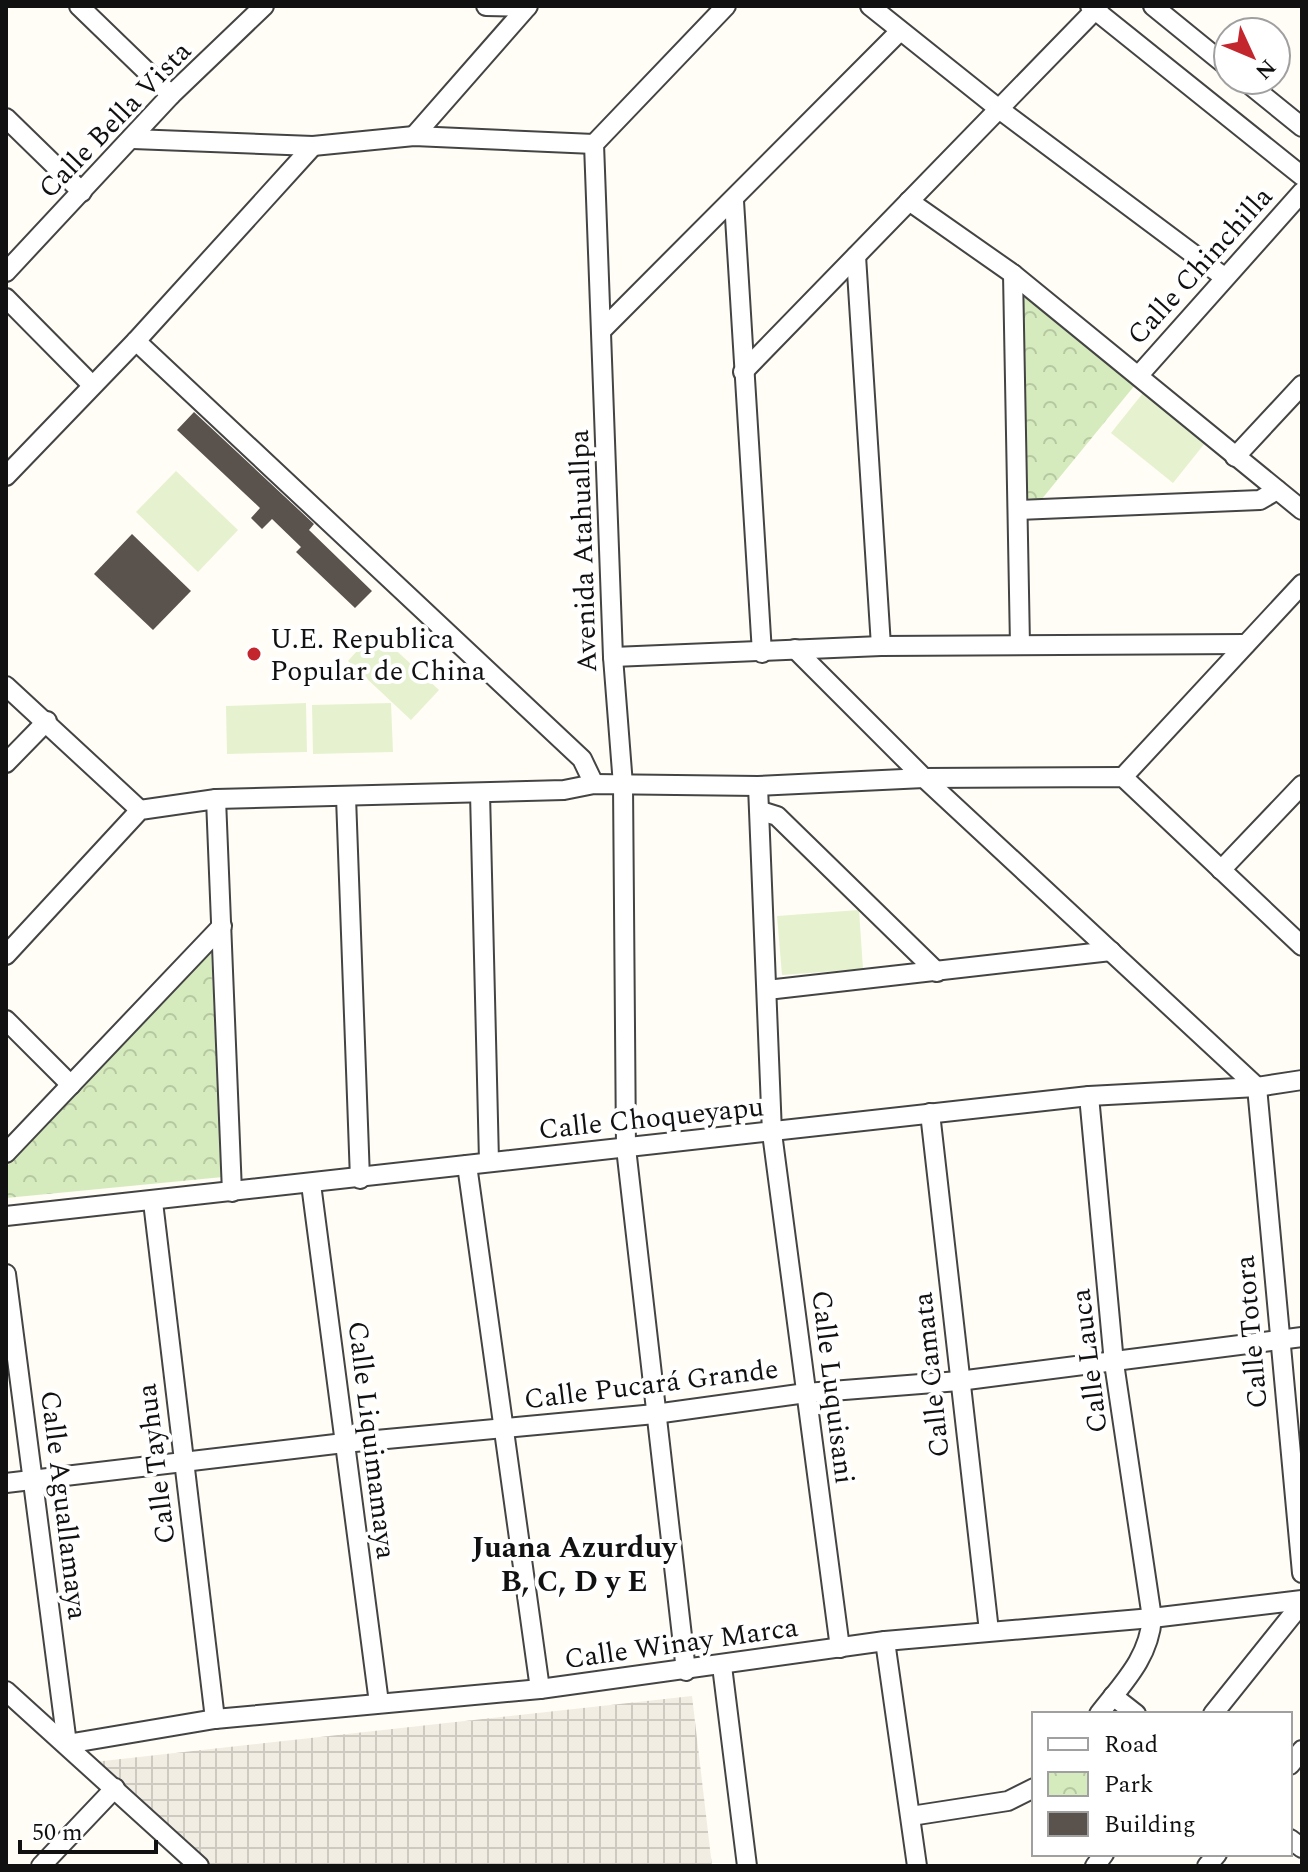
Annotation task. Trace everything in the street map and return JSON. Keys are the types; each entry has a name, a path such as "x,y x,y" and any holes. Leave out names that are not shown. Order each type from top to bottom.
{"street":[{"path":"79,6 171,95"},
{"name":"Calle Bella Vista","path":"6,272 171,95 264,6"},
{"path":"486,6 527,7"},
{"path":"133,139 313,146 414,136 594,144 726,6"},
{"path":"870,6 999,109 1224,277"},
{"path":"1153,6 1212,54"},
{"path":"414,136 527,7"},
{"path":"743,372 1095,7 1302,176"},
{"path":"603,329 734,201 900,31"},
{"path":"1264,96 1302,127"},
{"path":"6,118 82,192"},
{"name":"Avenida Atahuallpa","path":"594,144 613,657 623,785 626,1148 686,1671"},
{"path":"6,476 136,341 313,146"},
{"name":"Calle Chinchilla","path":"1139,375 1302,192"},
{"path":"734,201 762,653"},
{"path":"909,201 1013,274 1302,510"},
{"path":"856,256 881,646"},
{"path":"1013,274 1020,645"},
{"path":"6,298 92,385"},
{"path":"136,341 582,759 594,784"},
{"path":"1235,457 1302,385"},
{"path":"1018,510 1260,500 1277,490"},
{"path":"1123,777 1302,584"},
{"path":"613,657 881,646 1246,644"},
{"path":"795,649 924,778 1257,1087"},
{"path":"6,686 140,810"},
{"path":"6,763 47,721"},
{"path":"6,955 140,810 216,799 564,790 594,784 758,786 924,778 1123,777 1300,942"},
{"path":"1221,870 1302,785"},
{"name":"Calle Luquisani","path":"758,786 772,1133 840,1648"},
{"path":"480,793 489,1161"},
{"path":"346,797 360,1179"},
{"path":"216,799 232,1192"},
{"path":"761,811 777,816 937,972"},
{"path":"6,1153 222,926"},
{"path":"767,990 1111,951"},
{"path":"6,1020 71,1085"},
{"name":"Calle Choqueyapu","path":"6,1216 1089,1096 1257,1087 1302,1080"},
{"name":"Calle Totora","path":"1257,1087 1302,1573"},
{"name":"Calle Lauca","path":"1089,1096 1114,1363 1152,1618"},
{"name":"Calle Camata","path":"930,1113 989,1631"},
{"path":"467,1165 540,1689"},
{"name":"Calle Liquimamaya","path":"311,1184 379,1703"},
{"name":"Calle Tayhua","path":"153,1202 215,1719"},
{"name":"Calle Aguallamaya","path":"6,1274 67,1744"},
{"name":"Calle Pucará Grande","path":"6,1483 344,1443 655,1414 806,1393 959,1381 1302,1337"},
{"path":"1215,1712 1302,1601"},
{"name":"Calle Winay Marca","path":"67,1744 215,1719 540,1689 885,1641 1152,1618 1302,1601"},
{"path":"1101,1712 1144,1656 1151,1640 1152,1618"},
{"path":"885,1641 917,1866"},
{"path":"722,1666 747,1866"},
{"path":"6,1691 199,1866"},
{"path":"1113,1696 1133,1712"},
{"path":"41,1866 115,1788"},
{"path":"911,1816 1008,1801 1032,1789"}],"green space":[{"path":"1028,297 1135,385 1041,500 1027,498 1021,300"},
{"path":"1143,393 1205,443 1173,483 1111,433"},
{"path":"176,471 238,530 198,572 136,512"},
{"path":"375,631 439,690 411,720 348,661"},
{"path":"306,703 307,752 227,754 226,706"},
{"path":"391,703 393,752 313,754 312,705"},
{"path":"859,910 863,969 782,975 777,916"},
{"path":"211,953 223,1177 6,1198 6,1167"}],"shaded area":[{"path":"692,1696 712,1866 208,1866 94,1762"}],"building":[{"path":"194,412 314,524 309,530 372,591 355,608 296,552 301,547 272,519 262,529 251,518 260,508 177,430"},
{"path":"132,534 191,591 153,630 94,574"}],"place":[{"name":"U.E. Republica Popular de China","path":"254,654"}],"district":[{"name":"Juana Azurduy B, C, D y E","path":"574,1564"}]}
